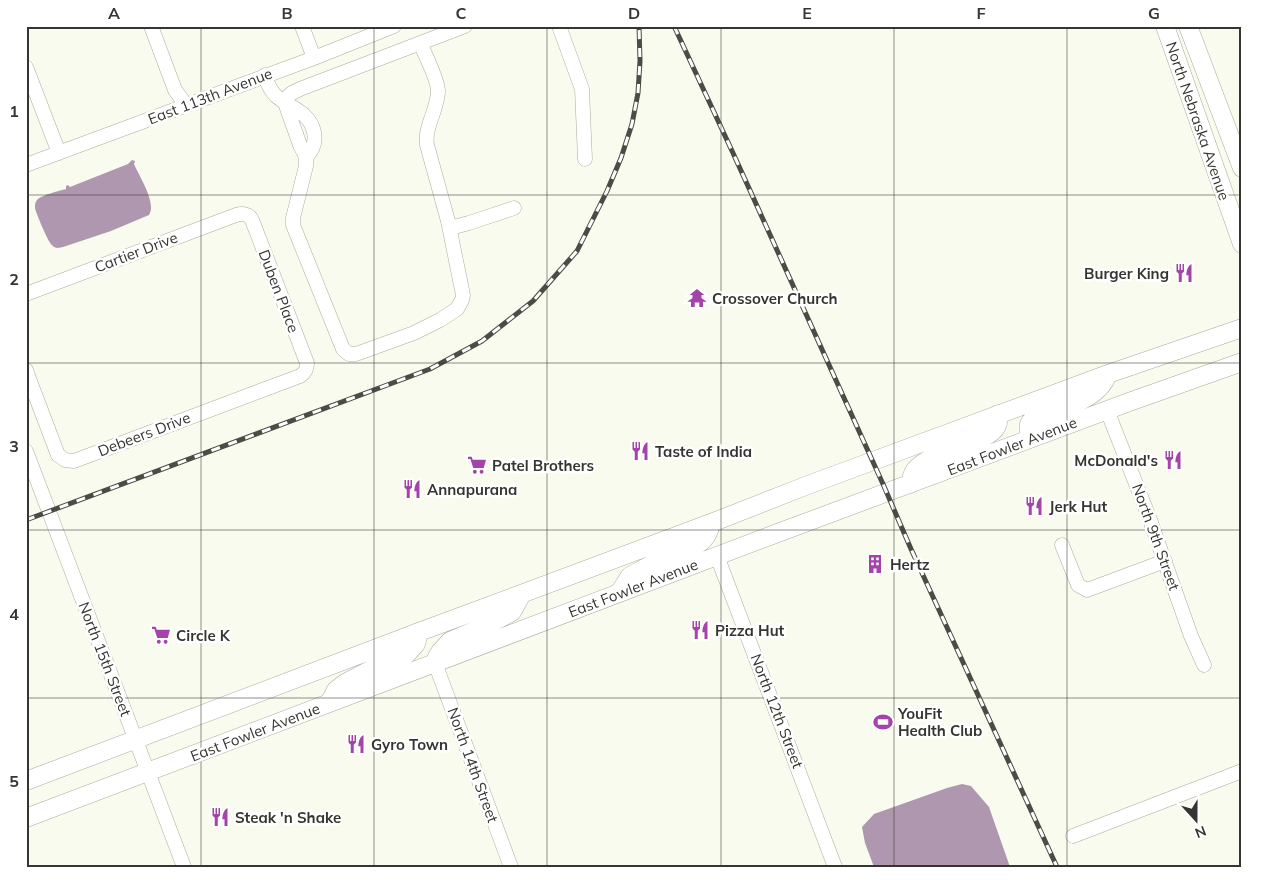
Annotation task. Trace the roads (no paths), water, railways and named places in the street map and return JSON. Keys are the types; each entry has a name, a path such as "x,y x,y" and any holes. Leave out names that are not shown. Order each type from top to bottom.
{"main road":[{"name":"North Nebraska Avenue","path":"1165,26 1242,244"},
{"name":"North Nebraska Avenue","path":"1188,26 1242,168"},
{"path":"1179,69 1204,102 1218,131 1223,137 1231,139"},
{"path":"26,781 998,414 1242,328"},
{"name":"East Fowler Avenue","path":"26,818 717,556 1107,410 1242,362"},
{"path":"1032,438 1028,427 1032,420 1083,400 1093,394 1103,384 1108,374"},
{"path":"910,484 916,469 923,463 940,454 988,436 997,426 998,414"},
{"path":"619,593 630,576 656,562 701,543 709,532 711,523"},
{"path":"436,663 440,652 450,641 512,612 522,594"},
{"path":"328,704 336,690 345,684 372,669 406,655 416,644 419,632"}],"street":[{"path":"151,26 175,90 186,105"},
{"path":"302,26 314,58"},
{"name":"East 113th Avenue","path":"26,165 314,58 394,26"},
{"path":"284,100 300,89 465,26"},
{"path":"559,26 582,89 585,159"},
{"path":"265,75 275,95 306,116 311,124 314,144 306,157 306,166 293,218 293,225 343,349 348,354 356,354 414,333 440,320 457,309 462,300 463,295 450,228 426,141 438,89 420,43"},
{"path":"26,68 59,153"},
{"path":"450,228 514,208"},
{"name":"Cartier Drive","path":"26,294 236,214 246,214"},
{"name":"Duben Place","path":"246,214 251,217 256,229 306,363 306,371"},
{"path":"26,370 29,385"},
{"name":"Debeers Drive","path":"29,385 56,451 64,460 74,461 300,376 306,371"},
{"name":"North 9th Street","path":"1107,410 1191,636 1204,665"},
{"name":"North 15th Street","path":"26,451 184,867"},
{"path":"1062,545 1078,585 1087,590 1164,561"},
{"name":"North 12th Street","path":"717,556 836,867"},
{"name":"North 14th Street","path":"436,663 510,867"},
{"path":"1073,836 1242,771"}],"railway":[{"path":"26,520 430,369 482,341 533,301 577,251 621,158 632,124 638,93 640,61 639,26"},
{"path":"674,26 1057,867"}],"place":[{"name":"Burger King","path":"1184,273"},
{"name":"Crossover Church","path":"697,298"},
{"name":"Taste of India","path":"640,451"},
{"name":"McDonald's","path":"1173,460"},
{"name":"Patel Brothers","path":"477,465"},
{"name":"Annapurana","path":"412,489"},
{"name":"Jerk Hut","path":"1034,506"},
{"name":"Hertz","path":"875,564"},
{"name":"Pizza Hut","path":"700,630"},
{"name":"Circle K","path":"161,635"},
{"name":"YouFit Health Club","path":"883,722"},
{"name":"Gyro Town","path":"356,744"},
{"name":"Steak 'n Shake","path":"220,817"}]}
